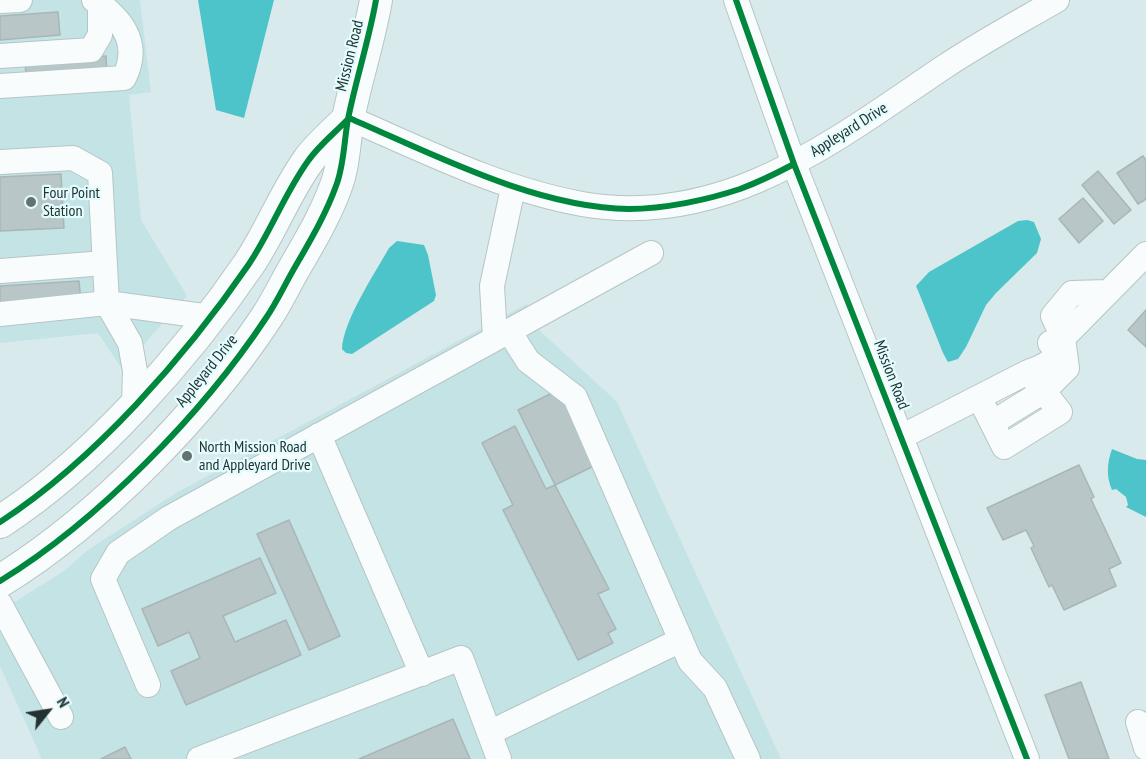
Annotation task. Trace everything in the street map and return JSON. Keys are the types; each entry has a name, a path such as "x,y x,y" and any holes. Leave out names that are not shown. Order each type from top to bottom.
{"main road":[{"name":"Mission Road","path":"349,118 376,0"},
{"name":"Appleyard Drive","path":"0,522 69,468 134,405 165,371 211,317 250,261 309,160 349,118"},
{"name":"Appleyard Drive","path":"0,581 44,550 106,500 171,436 224,374 266,317 307,246 337,184 349,118"}],"street":[{"path":"0,1 20,0"},
{"name":"Mission Road","path":"736,0 794,164 1027,759"},
{"name":"Appleyard Drive","path":"349,118 513,188 582,204 629,209 687,203 741,189 794,164 876,114 946,65 1057,0"},
{"path":"0,56 91,50 100,35 97,2"},
{"path":"0,86 124,78 131,64 128,34 116,16 97,2"},
{"path":"0,162 73,158 100,173 107,303 130,343 135,370 134,405"},
{"path":"513,188 492,286 502,334 528,361 575,397 690,661 715,688 748,759"},
{"path":"148,685 103,579 118,553 169,518 651,253"},
{"path":"901,437 1028,372 1033,354 1045,345 1063,338 1146,254"},
{"path":"0,271 105,263"},
{"path":"0,314 107,303 211,317"},
{"path":"1044,392 1067,368 1063,338"},
{"path":"979,397 1004,447 1060,412 1028,372"},
{"path":"319,435 422,674"},
{"path":"0,604 61,717"},
{"path":"489,733 681,640"},
{"path":"211,757 461,658 499,759"},
{"path":"1138,722 1146,748"}],"shaded area":[{"path":"0,0 140,0 151,92 129,95 141,220 187,296 122,369 98,333 0,343"},
{"path":"527,304 538,329 617,402 781,759 42,759 0,666 0,611 64,571 88,550 176,493"}],"water":[{"path":"198,0 274,0 244,118 216,110"},
{"path":"1018,221 1034,222 1041,239 1037,253 986,305 958,359 948,362 916,286 929,272"},
{"path":"397,241 424,245 436,295 434,301 352,354 346,353 342,349 344,338 354,311 389,248"},
{"path":"1112,449 1137,459 1146,460 1146,517 1126,507 1128,505 1126,497 1116,489 1112,490 1108,470"}],"building":[{"path":"58,12 60,35 0,40 0,16"},
{"path":"106,56 108,90 27,94 25,60"},
{"path":"1143,156 1146,160 1146,199 1138,204 1117,173"},
{"path":"1098,171 1131,210 1114,224 1082,185"},
{"name":"Four Point Station","path":"61,174 64,228 0,231 0,177"},
{"path":"1083,198 1103,221 1079,243 1059,219"},
{"path":"79,281 81,303 0,308 0,286"},
{"path":"1146,310 1146,347 1128,330"},
{"path":"562,388 600,463 555,485 518,410"},
{"path":"515,426 546,489 555,485 609,589 598,594 616,629 608,633 613,643 578,660 503,510 513,505 482,443"},
{"path":"1079,465 1094,497 1091,499 1121,563 1109,569 1116,586 1064,610 1052,585 1049,587 1031,548 1034,546 1026,530 1003,540 987,508"},
{"path":"289,520 340,636 309,650 257,534"},
{"path":"260,558 276,593 223,616 235,642 286,620 301,655 186,705 171,671 200,658 189,632 158,646 142,609"},
{"path":"1081,682 1109,759 1069,759 1045,695"},
{"path":"453,719 470,759 359,759"},
{"path":"125,747 131,759 101,759"}],"cycle path":[{"path":"0,581 74,528 146,463 212,391 270,312 317,227 339,178 348,119 376,0"},
{"path":"736,0 794,164 1027,759"},
{"path":"349,118 486,177 558,199 594,206 642,209 700,200 740,189 794,164"},
{"path":"0,522 70,469 136,405 167,370 197,335 249,264 292,186 312,155 349,118"}],"place":[{"name":"Four Point Station","path":"31,202"},
{"name":"North Mission Road and Appleyard Drive","path":"187,456"}]}
